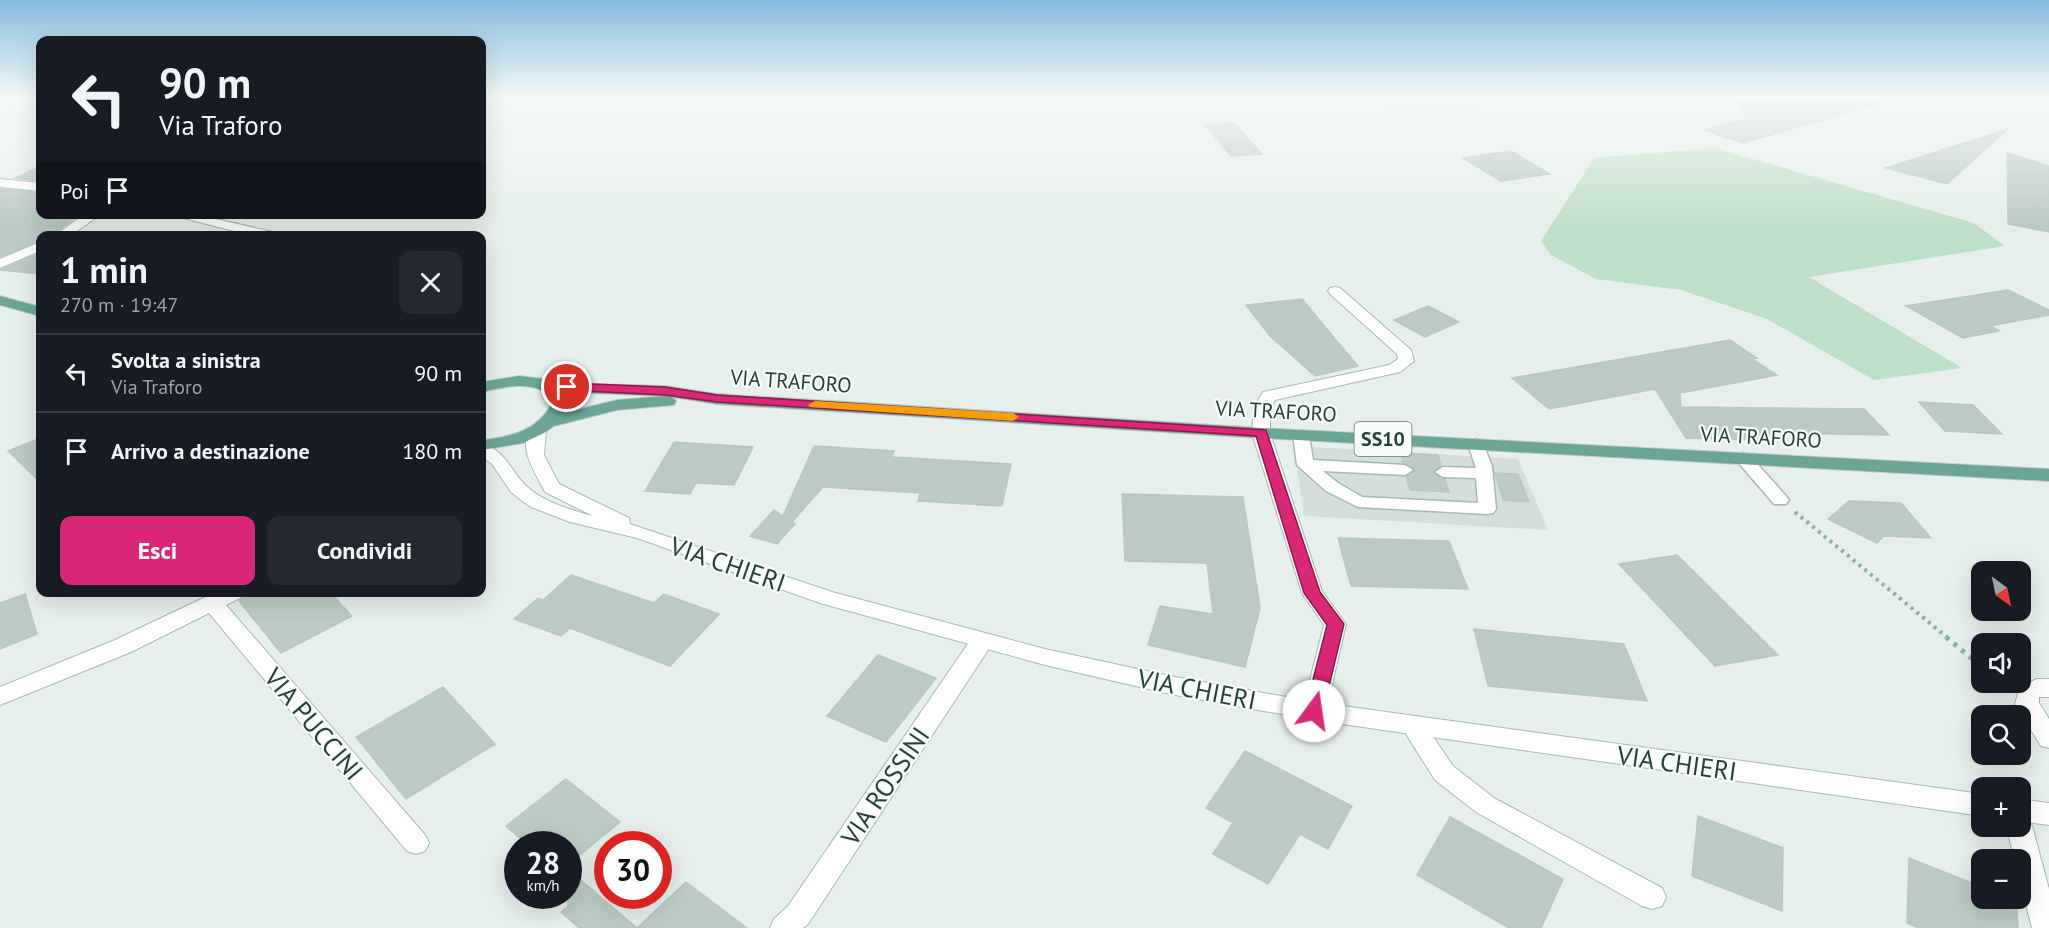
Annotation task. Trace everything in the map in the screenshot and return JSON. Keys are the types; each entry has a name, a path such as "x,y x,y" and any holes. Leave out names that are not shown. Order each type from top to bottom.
{"main road":[{"path":"0,300 36,311"},
{"name":"VIA TRAFORO","path":"486,384 525,380 547,385 589,389 665,391 717,399 1261,433 2049,475"},
{"path":"543,426 560,403 555,390 547,385"},
{"name":"VIA TRAFORO","path":"486,447 515,440 543,426 617,405 717,399"}],"street":[{"path":"0,183 36,187"},
{"path":"68,231 87,219"},
{"path":"196,219 250,231"},
{"path":"0,264 36,248"},
{"path":"1314,711 1335,624 1312,593 1261,433 1262,407 1269,396 1394,369 1406,361 1405,353 1335,291"},
{"name":"VIA CHIERI","path":"543,426 535,455 552,488 642,533"},
{"name":"VIA CHIERI","path":"486,451 498,460 518,488 538,503 577,518 642,533 827,598 982,641 1170,685 1314,711 1971,803"},
{"path":"0,696 123,646 226,597"},
{"name":"VIA PUCCINI","path":"213,604 416,843"},
{"name":"VIA ROSSINI","path":"784,928 798,915 982,641"},
{"path":"2049,688 2037,688 2028,693 2026,704 2049,740"},
{"path":"1413,726 1444,773 1485,805 1652,897"},
{"path":"2031,812 2049,814"},
{"path":"2022,837 2046,928"}],"lane":[{"path":"1301,435 1305,465 1332,487 1358,502 1487,508 1485,473 1476,444"},
{"path":"1743,458 1780,500"},
{"path":"1305,465 1405,470"},
{"path":"1443,472 1485,473"}],"path":[{"path":"1780,500 1971,658"}],"shaded area":[{"path":"1294,446 1518,459 1548,530 1304,516"}],"green space":[{"path":"1715,148 1974,223 2005,246 1809,277 1962,368 1874,380 1767,319 1681,290 1596,279 1551,255 1541,241 1594,158"}],"building":[{"path":"1218,140 1250,140 1262,154 1231,156"},
{"path":"1734,140 1751,140 1742,143"},
{"path":"1973,140 1995,140 1947,184 1886,168"},
{"path":"1511,151 1550,174 1501,181 1463,158"},
{"path":"2007,153 2049,166 2049,232 2008,224"},
{"path":"36,169 36,181 15,178"},
{"path":"0,189 36,193 36,219 73,219 57,231 36,231 36,242 0,257"},
{"path":"36,255 36,274 1,270"},
{"path":"2008,290 2049,310 2049,315 1990,326 1999,331 1963,338 1906,306"},
{"path":"1302,299 1358,366 1315,376 1270,336 1246,305"},
{"path":"1428,306 1459,322 1425,337 1394,320"},
{"path":"1730,340 1757,358 1752,359 1777,375 1680,393 1681,407 1864,409 1889,435 1780,433 1786,441 1686,438 1655,389 1549,409 1512,378"},
{"path":"1919,402 1973,405 2002,434 1945,431"},
{"path":"36,440 36,478 8,451"},
{"path":"674,442 753,447 734,485 696,483 690,494 645,491"},
{"path":"814,446 894,451 892,457 1011,464 1002,506 918,501 920,493 823,487 792,522 795,524 777,544 750,536 774,510 783,516"},
{"path":"1400,453 1438,455 1441,466 1433,473 1445,479 1449,492 1410,490 1406,477 1415,469 1403,463"},
{"path":"1495,473 1518,474 1529,502 1503,500"},
{"path":"1122,494 1243,497 1260,608 1245,667 1148,645 1160,606 1213,614 1207,563 1125,561"},
{"path":"1849,501 1901,503 1931,538 1884,536 1877,543 1828,519"},
{"path":"1338,538 1449,541 1468,589 1351,586"},
{"path":"1677,555 1778,655 1715,666 1619,564"},
{"path":"571,575 654,603 664,594 719,614 670,666 570,628 561,636 514,619 538,598 543,600"},
{"path":"25,594 37,634 0,649 0,603"},
{"path":"243,597 335,597 352,616 281,653 239,601"},
{"path":"1474,629 1624,644 1647,701 1488,686"},
{"path":"878,655 936,678 886,742 827,716"},
{"path":"443,687 495,744 406,799 356,737"},
{"path":"1245,751 1352,806 1328,849 1300,834 1268,884 1213,854 1233,823 1206,808"},
{"path":"566,779 620,822 609,831 594,831 594,844 582,853 582,831 512,831 506,826"},
{"path":"1698,816 1783,848 1782,911 1692,876"},
{"path":"1450,817 1563,879 1541,928 1509,928 1417,875"},
{"path":"1909,858 1971,883 1971,909 2017,909 2018,928 1919,928 1907,923"},
{"path":"582,881 594,891 594,909 615,909 637,928 579,928 561,912 564,909 582,909"},
{"path":"686,882 747,928 637,928 657,909 672,909 672,895"}],"slow traffic":[{"path":"815,405 1013,417"}],"route":[{"path":"567,387 665,391 717,399 1261,433 1312,593 1335,624 1314,711"}]}
